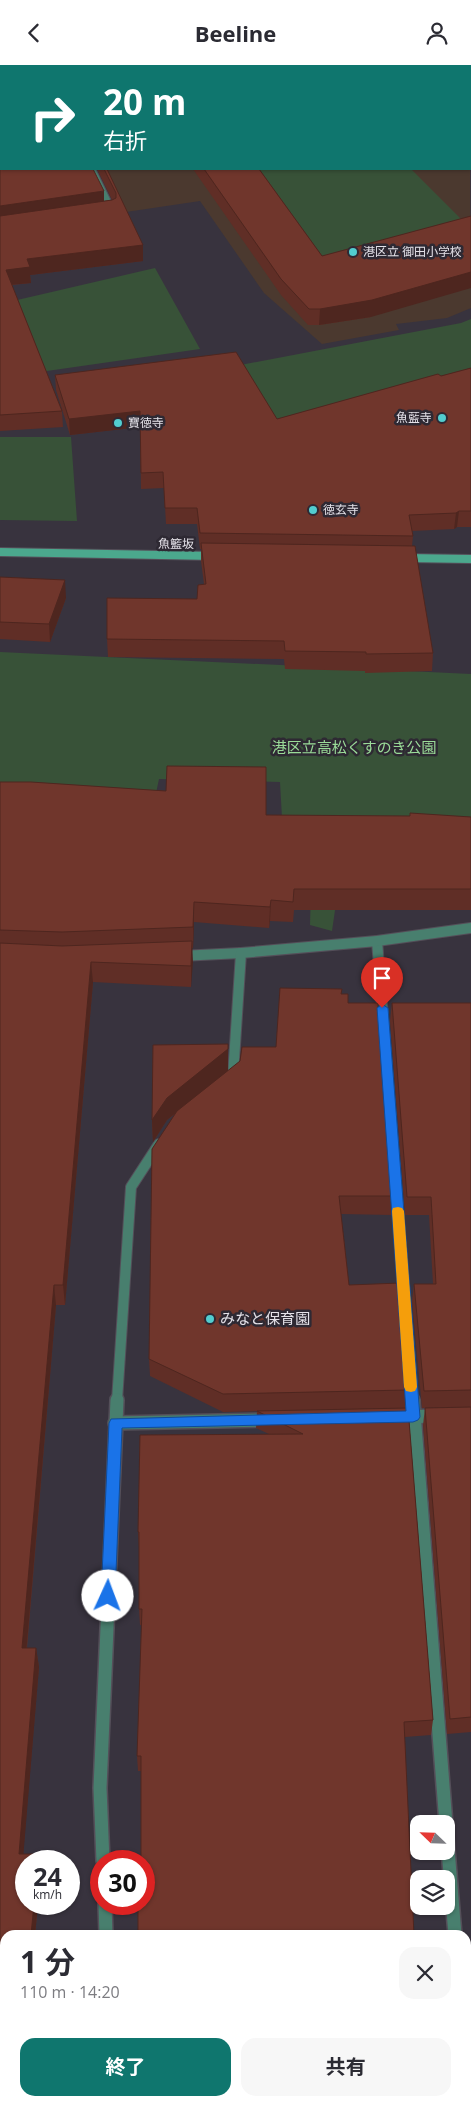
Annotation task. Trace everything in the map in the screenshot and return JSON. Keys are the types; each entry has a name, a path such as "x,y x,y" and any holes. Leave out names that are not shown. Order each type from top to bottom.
{"main road":[{"name":"魚籃坂","path":"0,552 223,556"},
{"path":"392,558 471,559"}],"street":[{"path":"92,170 112,210 102,211"},
{"path":"173,956 241,953 377,941 471,928"},
{"path":"377,941 445,1815"},
{"path":"221,1086 235,1075 241,953"},
{"path":"103,1850 100,1788 115,1423 131,1187 167,1132"},
{"path":"383,1417 452,1416"},
{"path":"115,1423 284,1419"},
{"path":"449,1860 455,1930"},
{"path":"105,1915 106,1930"}],"shaded area":[{"name":"港区立 御田小学校","path":"101,170 470,170 471,308 447,318 396,324 399,330 322,344 264,293 200,201 126,212"}],"green space":[{"path":"256,170 412,170 466,224 320,258"},
{"path":"155,268 200,349 33,373 0,304"},
{"path":"471,319 471,377 276,424 235,366 461,323"},
{"path":"0,437 71,437 77,521 0,520"},
{"name":"港区立高松くすのき公園","path":"0,652 471,674 471,832 347,827 332,931 310,925 312,852 282,818 280,782 159,779 155,798 0,786"}],"building":[{"path":"0,170 94,170 104,191 0,206"},
{"path":"104,170 107,170 143,245 27,259 30,267 6,270 62,411 0,415 0,216 112,200 116,198 116,193"},
{"path":"205,170 260,170 322,256 471,216 471,272 372,300 320,309 309,309 281,279"},
{"path":"236,352 277,419 438,374 441,376 471,368 471,511 409,515 413,536 200,533 197,508 165,508 163,472 141,473 140,411 69,419 55,375"},
{"path":"201,543 415,546 433,653 366,654 366,652 285,651 284,641 107,639 107,598 197,599 198,585 206,584"},
{"path":"0,577 65,580 49,624 0,622"},
{"path":"167,766 266,767 266,815 410,816 410,813 471,817 471,889 294,889 293,902 271,900 270,907 194,902 193,927 62,932 0,930 0,782 31,782 166,791"},
{"path":"192,941 191,966 91,962 63,1285 54,1285 22,1648 36,1648 19,1850 15,1850 15,1915 33,1915 31,1930 0,1930 0,943 62,946"},
{"path":"280,988 342,989 341,994 348,994 348,1003 378,1003 393,1196 339,1196 349,1285 400,1283 407,1390 223,1394 149,1359 152,1149 177,1111 240,1061 242,1047 276,1047"},
{"path":"392,1003 471,1003 471,1390 424,1391 414,1284 436,1284 431,1197 407,1197"},
{"path":"228,1044 228,1049 167,1098 152,1120 153,1045"},
{"path":"471,1407 471,1717 450,1719 425,1408"},
{"path":"408,1408 433,1720 404,1722 411,1870 410,1915 413,1915 414,1930 138,1930 138,1915 155,1915 155,1850 141,1850 141,1756 137,1756 142,1609 139,1609 138,1532 140,1435 303,1434 257,1411"}],"slow traffic":[{"path":"398,1211 411,1387"}],"place":[{"name":"港区立 御田小学校","path":"353,252"},
{"name":"魚藍寺","path":"442,418"},
{"name":"寶徳寺","path":"118,423"},
{"name":"徳玄寺","path":"313,510"},
{"name":"みなと保育園","path":"210,1319"}],"route":[{"path":"108,1596 115,1423 413,1417 382,1008"}]}
